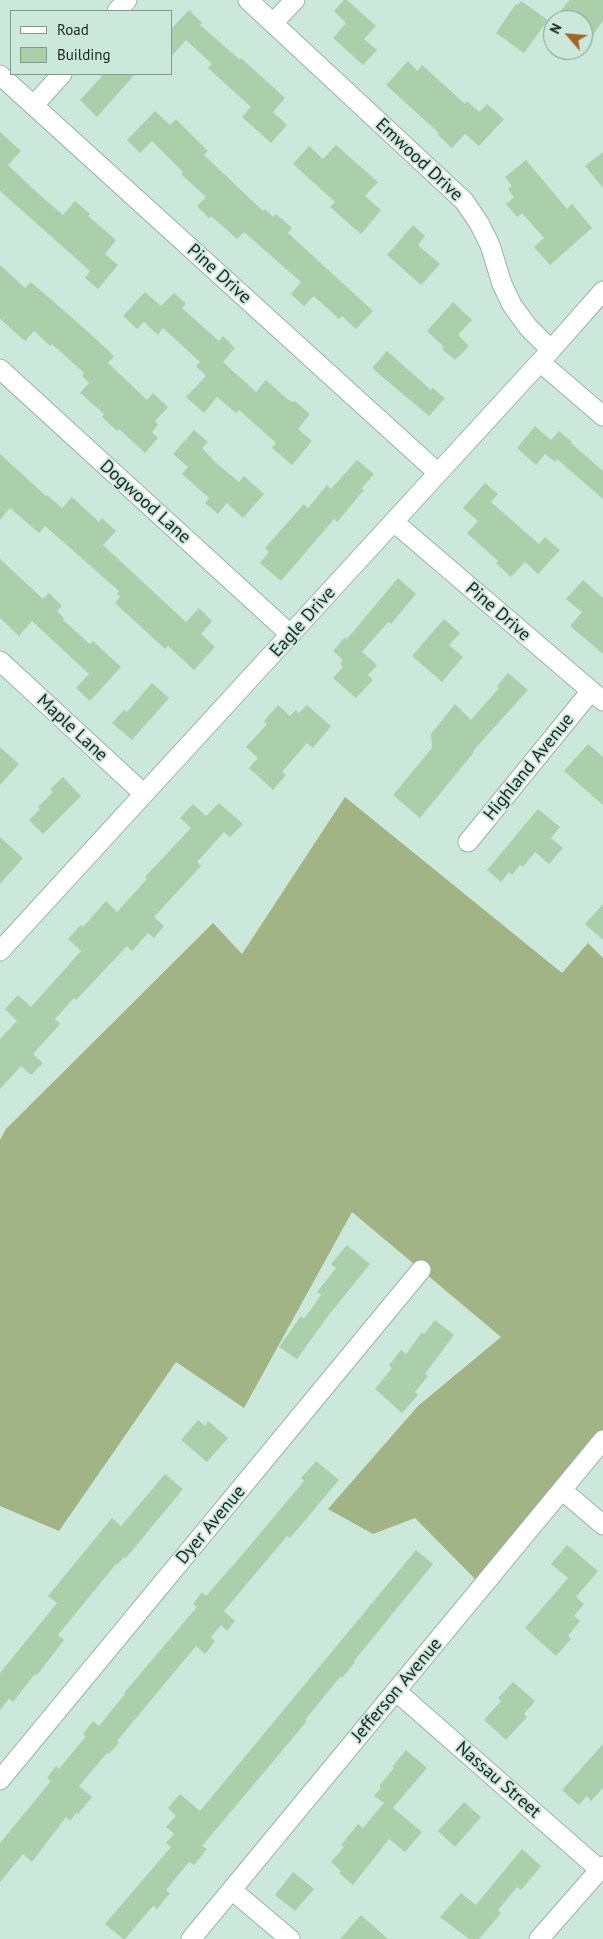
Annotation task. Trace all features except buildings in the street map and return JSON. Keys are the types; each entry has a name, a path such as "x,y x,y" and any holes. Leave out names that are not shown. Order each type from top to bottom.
{"street":[{"path":"118,10 127,0"},
{"name":"Emwood Drive","path":"248,0 464,201 486,237 502,284 512,304 546,356 603,416"},
{"path":"273,23 296,0"},
{"name":"Pine Drive","path":"0,75 438,473"},
{"path":"34,105 61,75"},
{"name":"Eagle Drive","path":"0,951 546,356 603,290"},
{"name":"Dogwood Lane","path":"0,369 291,635"},
{"name":"Pine Drive","path":"394,522 597,696"},
{"name":"Maple Lane","path":"0,661 144,794"},
{"name":"Highland Avenue","path":"468,842 597,696"},
{"name":"Dyer Avenue","path":"0,1780 421,1270"},
{"name":"Jefferson Avenue","path":"192,1939 603,1440"},
{"path":"562,1490 603,1525"},
{"name":"Nassau Street","path":"396,1691 602,1868"},
{"path":"539,1939 602,1868"},
{"path":"232,1890 290,1939"}],"green space":[{"path":"345,797 562,973 588,943 603,958 603,1440 482,1586 415,1518 373,1534 328,1509 418,1406 501,1337 352,1212 244,1408 176,1362 59,1531 0,1506 0,1140 6,1129 213,923 242,954"}]}
